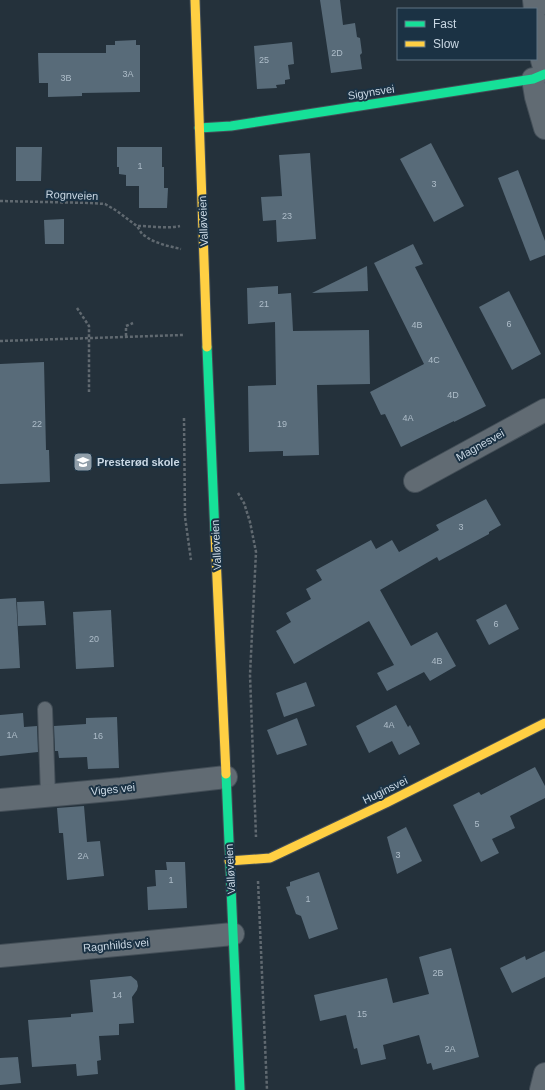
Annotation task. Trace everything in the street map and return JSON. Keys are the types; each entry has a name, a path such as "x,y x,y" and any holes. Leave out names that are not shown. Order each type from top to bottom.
{"main road":[{"name":"Valløveien","path":"195,0 229,860 240,1090"},
{"name":"Sigynsvei","path":"199,128 231,126 541,75"},
{"name":"Huginsvei","path":"229,860 270,858 386,803 545,723"}],"street":[{"path":"537,28 542,60 541,75 536,97 545,128"},
{"name":"Magnesvei","path":"415,481 545,410"},
{"name":"Viges vei","path":"0,800 226,777"},
{"name":"Ragnhilds vei","path":"0,956 233,934"},
{"path":"541,1090 545,1074"}],"lane":[{"path":"45,709 48,795"}],"path":[{"name":"Rognveien","path":"0,201 105,204 137,226 142,234 151,240 164,245 184,249 204,250"},
{"path":"137,226 173,228 203,222"},
{"path":"77,308 89,326 89,392"},
{"path":"126,336 126,326 133,323"},
{"path":"0,341 186,335"},
{"path":"237,490 244,503 248,516 256,552 250,675 257,841"},
{"path":"258,879 267,1090"}],"building":[{"path":"320,0 340,0 343,25 355,23 357,37 360,38 362,69 331,73"},
{"path":"136,40 136,45 140,45 140,92 82,93 82,96 48,97 48,83 39,83 38,53 106,53 106,45 115,45 115,41"},
{"path":"292,42 294,64 288,65 290,79 285,80 285,84 276,85 277,88 257,89 254,46"},
{"path":"431,143 464,206 434,222 400,159"},
{"path":"16,147 42,147 41,181 16,181"},
{"path":"117,147 162,147 164,188 168,188 167,208 139,208 139,186 126,186 126,175 119,174 119,167 117,167"},
{"path":"310,153 316,239 277,242 276,220 263,221 261,197 282,196 279,155"},
{"path":"518,170 545,241 545,255 530,261 498,178"},
{"path":"64,219 64,244 45,244 44,220"},
{"path":"413,244 423,264 415,267 486,406 401,447 385,414 381,415 370,392 424,364 374,263"},
{"path":"367,266 368,291 312,293"},
{"path":"278,286 278,294 291,293 293,331 369,330 370,384 317,385 319,455 283,456 283,451 249,452 248,386 276,385 275,322 248,324 247,288"},
{"path":"509,291 541,354 512,370 479,307"},
{"path":"44,362 46,450 49,450 50,482 0,484 0,364"},
{"path":"486,499 501,525 489,532 489,534 439,561 437,557 380,590 411,646 437,632 456,666 430,681 424,672 387,691 377,673 394,665 369,621 294,664 276,631 291,622 286,613 311,599 306,589 322,580 316,570 371,540 376,549 392,540 399,552 439,530 436,525"},
{"path":"16,598 20,668 0,669 0,599"},
{"path":"44,601 46,625 18,626 17,602"},
{"path":"506,604 519,629 489,645 476,620"},
{"path":"111,610 114,667 76,669 73,612"},
{"path":"306,682 315,706 284,717 276,693"},
{"path":"396,705 408,727 410,725 420,744 399,755 392,741 369,753 356,726"},
{"path":"23,713 24,727 37,726 38,752 0,756 0,715"},
{"path":"117,717 119,768 88,769 87,757 59,758 58,751 55,751 54,726 86,724 86,718"},
{"path":"297,718 307,745 277,755 267,730"},
{"path":"535,767 545,786 545,798 510,816 515,828 492,839 499,853 481,862 453,805 479,792 481,795"},
{"path":"84,806 87,842 100,841 104,876 67,880 63,833 59,833 57,808"},
{"path":"406,827 422,861 397,874 387,837"},
{"path":"166,862 185,862 187,908 148,910 147,887 156,886 155,870 167,870"},
{"path":"319,872 338,929 309,939 301,916 296,914 286,887 290,886 290,882"},
{"path":"451,948 479,1057 433,1070 431,1063 427,1064 419,1035 383,1045 386,1059 361,1065 357,1048 354,1049 346,1015 320,1021 314,995 387,978 393,1003 429,994 419,957"},
{"path":"545,951 545,977 512,993 500,968 525,956 526,960"},
{"path":"131,976 137,981 138,986 132,997 134,1023 119,1024 119,1035 99,1036 101,1060 97,1061 98,1074 77,1076 76,1064 32,1067 28,1020 71,1017 71,1014 93,1012 90,980"},
{"path":"18,1057 21,1083 0,1085 0,1058"}],"traffic: fast":[{"path":"199,128 231,126 533,79 545,74"},
{"path":"207,347 215,535"},
{"path":"226,774 240,1090"}],"traffic: slow":[{"path":"195,0 207,347"},
{"path":"215,535 226,774"},
{"path":"229,861 270,858 386,803 545,723"}],"place":[{"name":"Presterød skole","path":"83,462"}]}
